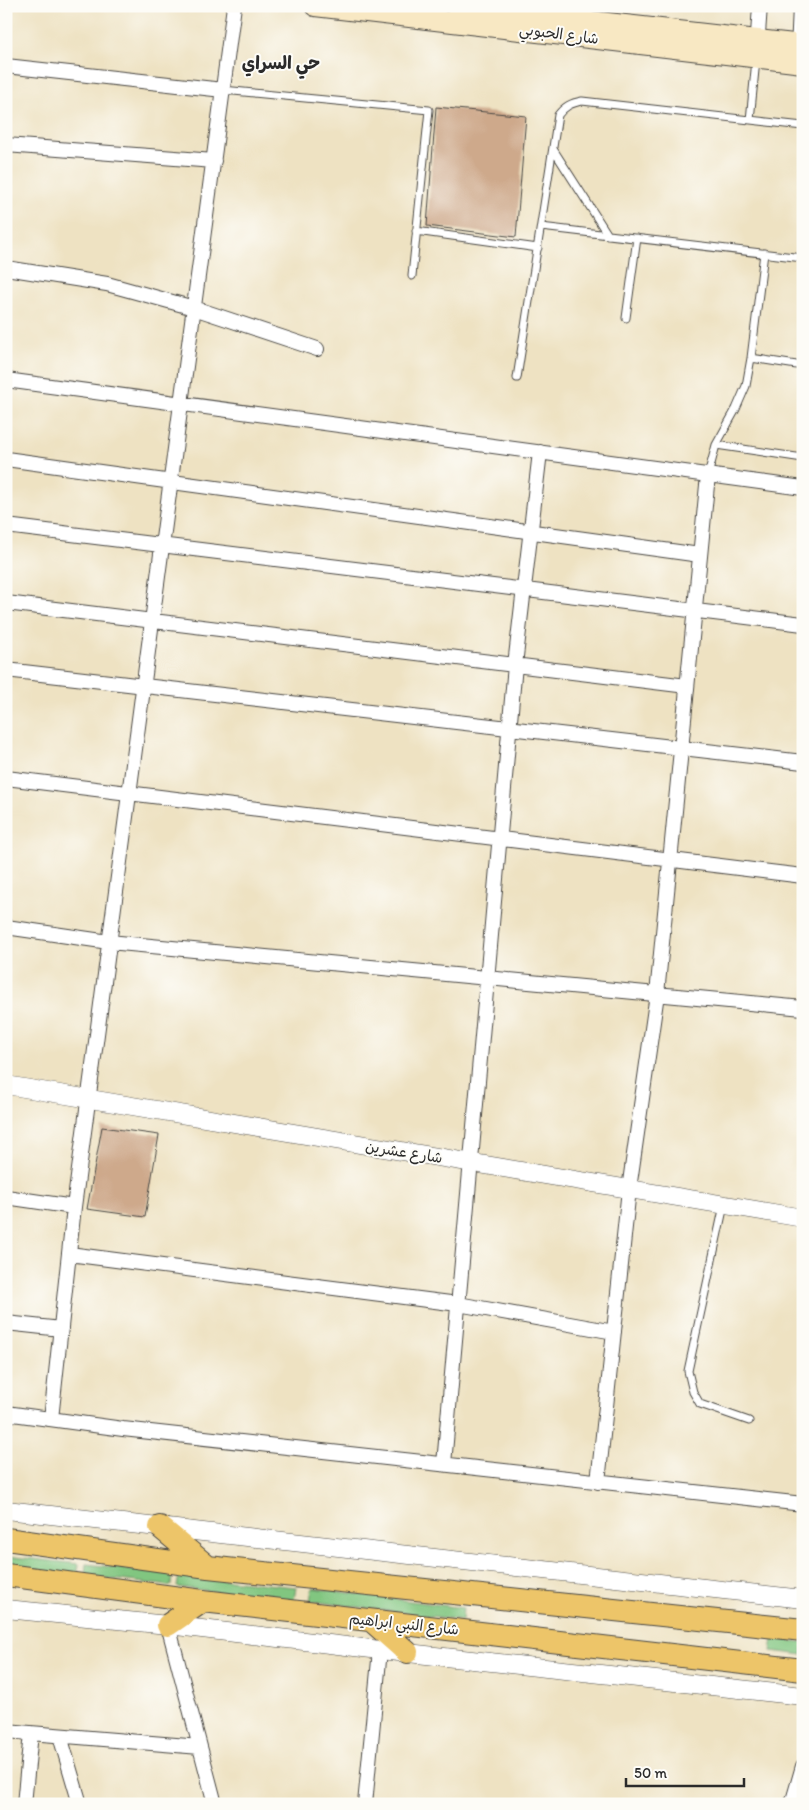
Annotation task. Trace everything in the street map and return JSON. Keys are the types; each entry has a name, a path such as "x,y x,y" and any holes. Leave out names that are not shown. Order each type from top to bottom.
{"main road":[{"name":"شارع الحبوبي","path":"316,6 800,54"},
{"name":"شارع الحبوبي","path":"456,6 757,49"},
{"path":"160,1527 208,1567"},
{"path":"6,1539 208,1567 803,1630"},
{"name":"شارع النبي ابراهيم","path":"6,1575 203,1602 803,1670"},
{"path":"168,1625 203,1602"},
{"path":"622,1648 625,1611"},
{"path":"372,1621 407,1652"}],"street":[{"path":"51,1420 74,1207 234,6"},
{"path":"757,49 760,6"},
{"path":"800,6 800,54"},
{"path":"6,66 223,90"},
{"path":"6,145 214,161"},
{"path":"6,268 107,284 194,308 317,349"},
{"path":"6,380 803,488"},
{"path":"444,1464 515,665 540,452"},
{"path":"6,459 700,555"},
{"path":"598,1482 629,1189 657,994 708,475"},
{"path":"6,526 803,624"},
{"path":"6,603 687,686"},
{"path":"6,670 803,762"},
{"path":"6,778 803,876"},
{"path":"6,926 110,942 803,1008"},
{"name":"شارع عشرين","path":"6,1085 803,1218"},
{"path":"6,1197 74,1207"},
{"path":"69,1254 458,1304 614,1332"},
{"path":"6,1323 61,1330"},
{"path":"6,1413 51,1420 803,1504"},
{"path":"6,1510 803,1599"},
{"path":"6,1609 168,1625 803,1696"},
{"path":"168,1625 215,1804"},
{"path":"365,1804 380,1650"},
{"path":"6,1731 200,1747"},
{"path":"24,1804 31,1733"},
{"path":"60,1736 80,1804"},
{"path":"792,1804 803,1766"}],"lane":[{"path":"750,120 757,49"},
{"path":"223,90 429,110 412,276"},
{"path":"517,378 558,115 563,108 572,102 582,101 803,126"},
{"path":"553,149 608,235"},
{"path":"541,227 803,258"},
{"path":"416,231 538,248"},
{"path":"626,318 637,238"},
{"path":"708,475 716,445 736,409 746,386 752,358 764,253"},
{"path":"752,358 803,366"},
{"path":"716,445 803,458"},
{"path":"724,1204 688,1371 693,1392 700,1404 749,1421"}],"green space":[{"path":"6,1556 79,1564 77,1576 6,1567"},
{"path":"86,1564 172,1574 171,1586 85,1576"},
{"path":"179,1575 296,1587 294,1601 177,1587"},
{"path":"312,1588 463,1608 462,1620 310,1601"},
{"path":"773,1639 803,1642 803,1655 771,1651"}],"building":[{"path":"436,107 526,116 516,237 427,226"},
{"path":"102,1127 159,1135 145,1217 87,1209"}],"district":[{"name":"حي السراي","path":"281,63"}]}
